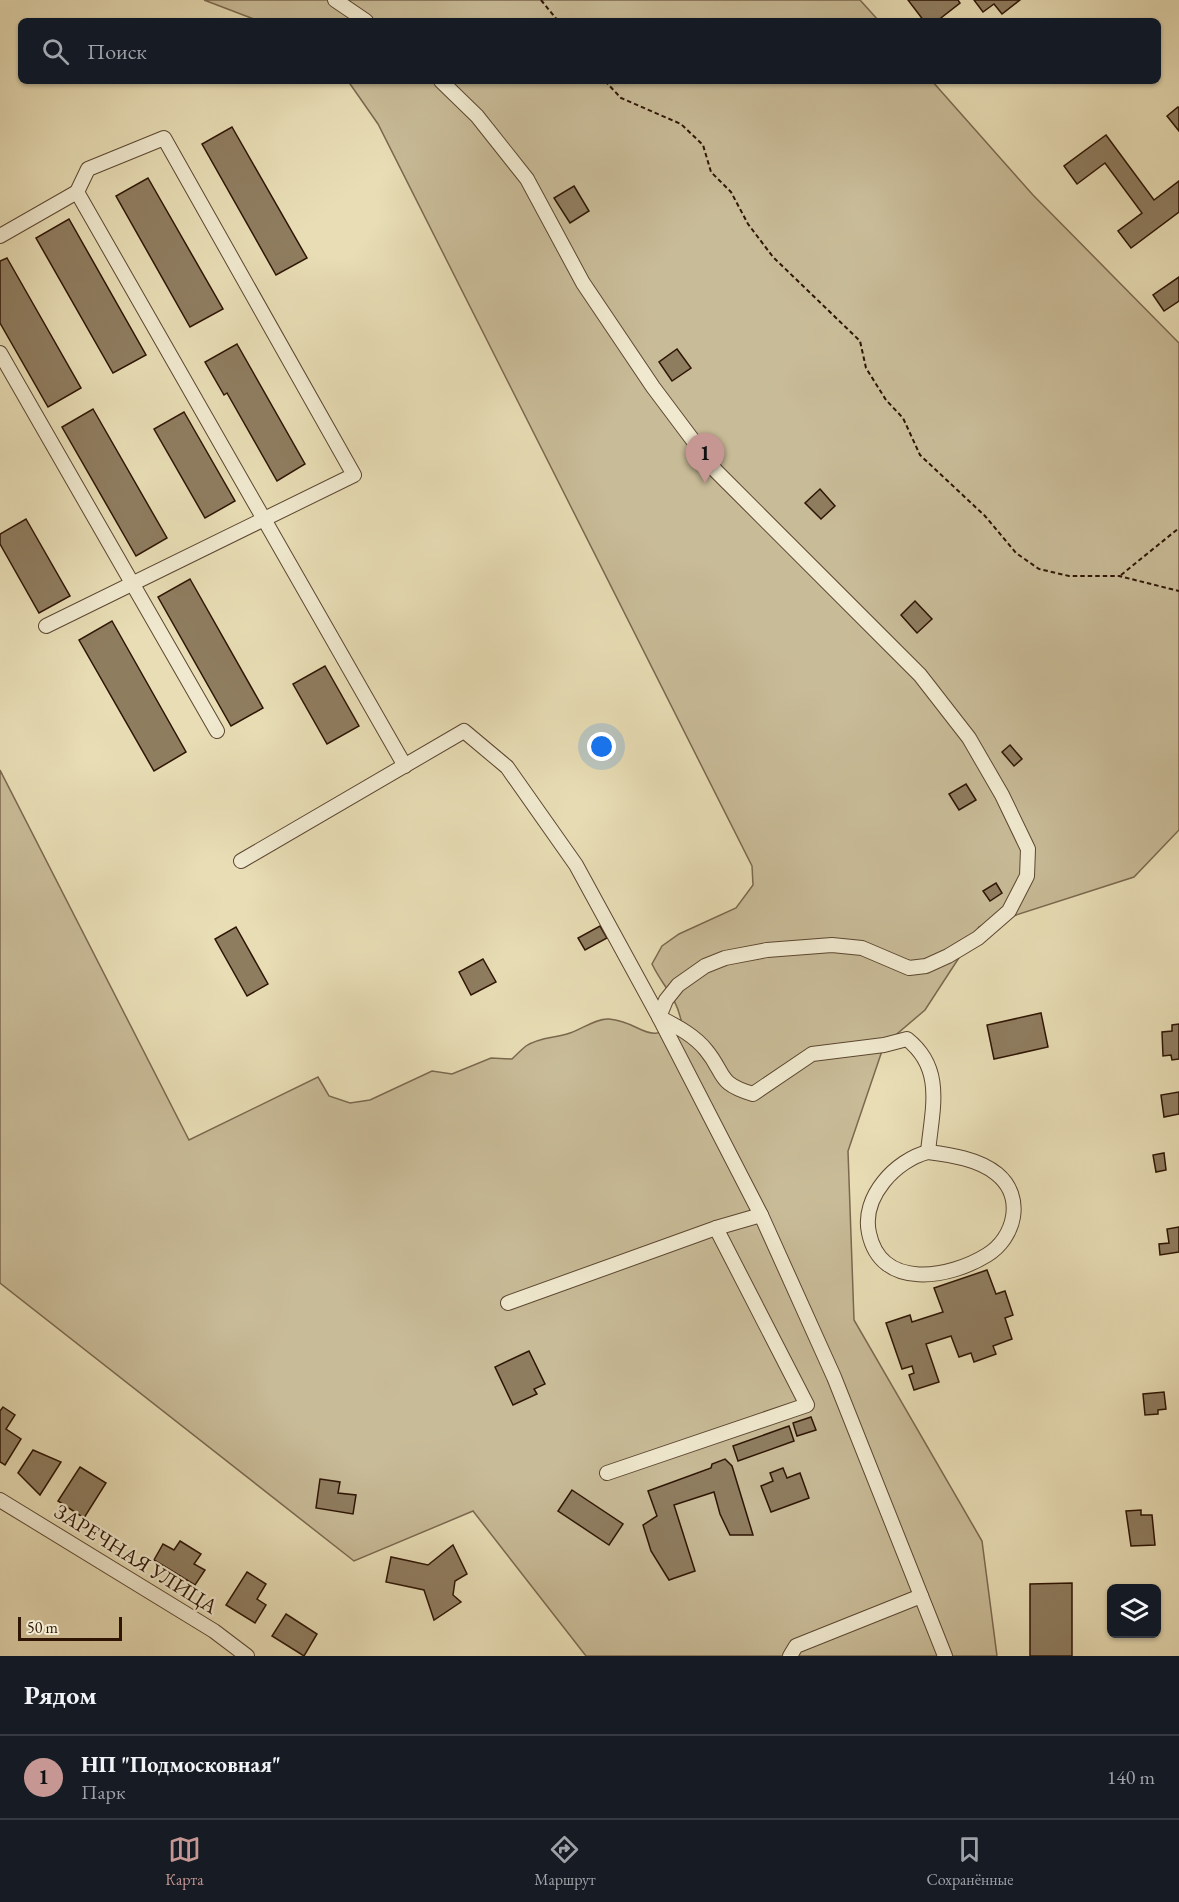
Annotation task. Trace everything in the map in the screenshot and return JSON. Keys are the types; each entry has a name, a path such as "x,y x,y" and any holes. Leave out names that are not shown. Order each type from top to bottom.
{"street":[{"path":"335,0 362,18"},
{"path":"444,84 477,116 527,179 583,283 653,387 716,471 920,675 969,738 1002,795 1028,849 1027,876 1010,911 978,938 948,956 926,966 909,968 862,948 832,945 767,950 725,958 705,966 678,985 666,1000 659,1017"},
{"path":"0,236 77,192 88,169 164,138 354,476 263,518 46,626"},
{"path":"77,192 405,766"},
{"path":"0,353 217,731"},
{"path":"241,861 464,731 507,767 576,866 659,1017 761,1215 834,1377 945,1656"},
{"path":"659,1017 690,1034 707,1051 721,1077 735,1089 753,1094 812,1054 884,1045 906,1039 921,1050 931,1068 933,1094 928,1152"},
{"path":"928,1152 956,1156 997,1174 1013,1198 1014,1214 1011,1228 1004,1240 991,1253 960,1270 923,1276 907,1274 881,1257 870,1238 869,1217 874,1199 893,1171 914,1155 928,1152"},
{"path":"508,1303 716,1228 761,1215"},
{"path":"607,1473 807,1405 716,1228"},
{"name":"ЗАРЕЧНАЯ УЛИЦА","path":"0,1500 214,1631 247,1656"},
{"path":"790,1656 796,1646 921,1596"}],"path":[{"path":"541,0 556,18"},
{"path":"608,84 621,98 681,124 703,145 711,172 731,192 748,224 773,256 860,341 866,368 886,400 903,418 920,455 985,516 1016,553 1039,569 1069,576 1119,576 1179,591"},
{"path":"1119,576 1139,563 1179,528"}],"shaded area":[{"path":"204,0 860,0 876,18 251,18"},
{"path":"350,84 935,84 1033,195 1179,343 1179,830 1134,877 979,927 925,1010 884,1045 848,1151 854,1320 982,1541 997,1656 586,1656 473,1511 354,1561 0,1283 0,770 189,1140 318,1077 329,1096 350,1103 370,1100 432,1071 452,1074 491,1058 512,1059 531,1043 570,1033 600,1020 621,1021 652,1033 669,1028 681,1020 672,997 652,964 662,946 679,934 736,908 753,885 752,866 378,124"}],"building":[{"path":"908,0 958,0 960,3 941,18 922,18"},
{"path":"974,0 1020,0 1002,14 994,4 983,12"},
{"path":"1178,107 1179,109 1179,131 1167,116"},
{"path":"232,127 307,258 276,275 202,144"},
{"path":"1106,135 1154,200 1179,181 1179,212 1131,248 1118,231 1142,213 1105,163 1077,184 1064,166"},
{"path":"148,178 223,309 190,327 116,196"},
{"path":"574,186 589,211 570,223 554,198"},
{"path":"69,219 146,355 113,373 36,238"},
{"path":"7,258 81,388 48,407 0,323 0,261"},
{"path":"1179,277 1179,301 1164,311 1153,295"},
{"path":"237,344 305,464 277,481 227,393 224,395 205,362"},
{"path":"677,349 691,368 672,381 659,362"},
{"path":"93,409 167,538 136,556 62,427"},
{"path":"184,412 235,501 205,518 154,429"},
{"path":"820,489 835,506 821,519 805,503"},
{"path":"26,519 70,596 39,613 0,544 0,534"},
{"path":"190,579 263,708 231,726 158,597"},
{"path":"915,601 932,619 917,633 901,615"},
{"path":"112,621 186,752 154,771 79,640"},
{"path":"325,666 359,726 327,744 293,684"},
{"path":"1010,745 1022,759 1014,766 1002,752"},
{"path":"966,784 976,800 959,810 949,794"},
{"path":"996,883 1002,893 990,901 983,891"},
{"path":"600,926 607,938 585,950 578,938"},
{"path":"236,927 268,984 247,996 215,939"},
{"path":"483,959 496,982 471,995 459,972"},
{"path":"1041,1013 1048,1047 994,1059 987,1025"},
{"path":"1179,1024 1179,1059 1172,1060 1171,1055 1163,1056 1162,1032 1172,1031 1172,1025"},
{"path":"1179,1092 1179,1114 1164,1117 1161,1095"},
{"path":"1164,1153 1166,1170 1156,1172 1153,1155"},
{"path":"1179,1227 1179,1252 1160,1255 1159,1244 1169,1243 1167,1229"},
{"path":"987,1270 996,1294 1005,1291 1013,1315 1005,1318 1012,1339 993,1346 996,1354 974,1362 971,1353 959,1357 951,1336 926,1344 939,1382 914,1390 909,1375 914,1373 912,1366 902,1369 886,1323 910,1315 912,1322 943,1312 934,1288"},
{"path":"529,1351 545,1384 534,1389 537,1394 513,1405 495,1367"},
{"path":"1164,1392 1166,1409 1158,1410 1158,1414 1145,1415 1143,1394"},
{"path":"3,1407 15,1415 6,1429 21,1439 5,1465 0,1462 0,1411"},
{"path":"811,1417 816,1430 797,1436 793,1423"},
{"path":"789,1426 794,1441 738,1461 733,1446"},
{"path":"33,1450 61,1462 40,1495 18,1473"},
{"path":"725,1459 732,1466 753,1535 730,1535 720,1514 714,1492 674,1505 695,1571 669,1580 651,1551 643,1525 657,1516 648,1491 711,1468 712,1464"},
{"path":"80,1467 106,1483 84,1518 58,1501"},
{"path":"783,1468 787,1478 800,1473 809,1498 771,1512 761,1486 773,1481 770,1473"},
{"path":"320,1479 340,1482 338,1493 356,1495 353,1514 316,1508"},
{"path":"572,1490 623,1524 609,1545 558,1511"},
{"path":"1141,1510 1141,1515 1152,1515 1155,1545 1131,1546 1126,1511"},
{"path":"180,1541 201,1554 194,1564 205,1570 195,1585 154,1560 163,1544 174,1550"},
{"path":"453,1545 467,1574 455,1581 453,1595 461,1602 434,1620 424,1590 386,1582 391,1557 428,1565"},
{"path":"247,1572 266,1584 257,1599 266,1605 255,1623 226,1605"},
{"path":"1072,1583 1072,1656 1030,1656 1030,1584"},
{"path":"286,1614 317,1634 304,1656 272,1636"}],"place":[{"name":"НП \"Подмосковная\"","path":"705,483"}]}
